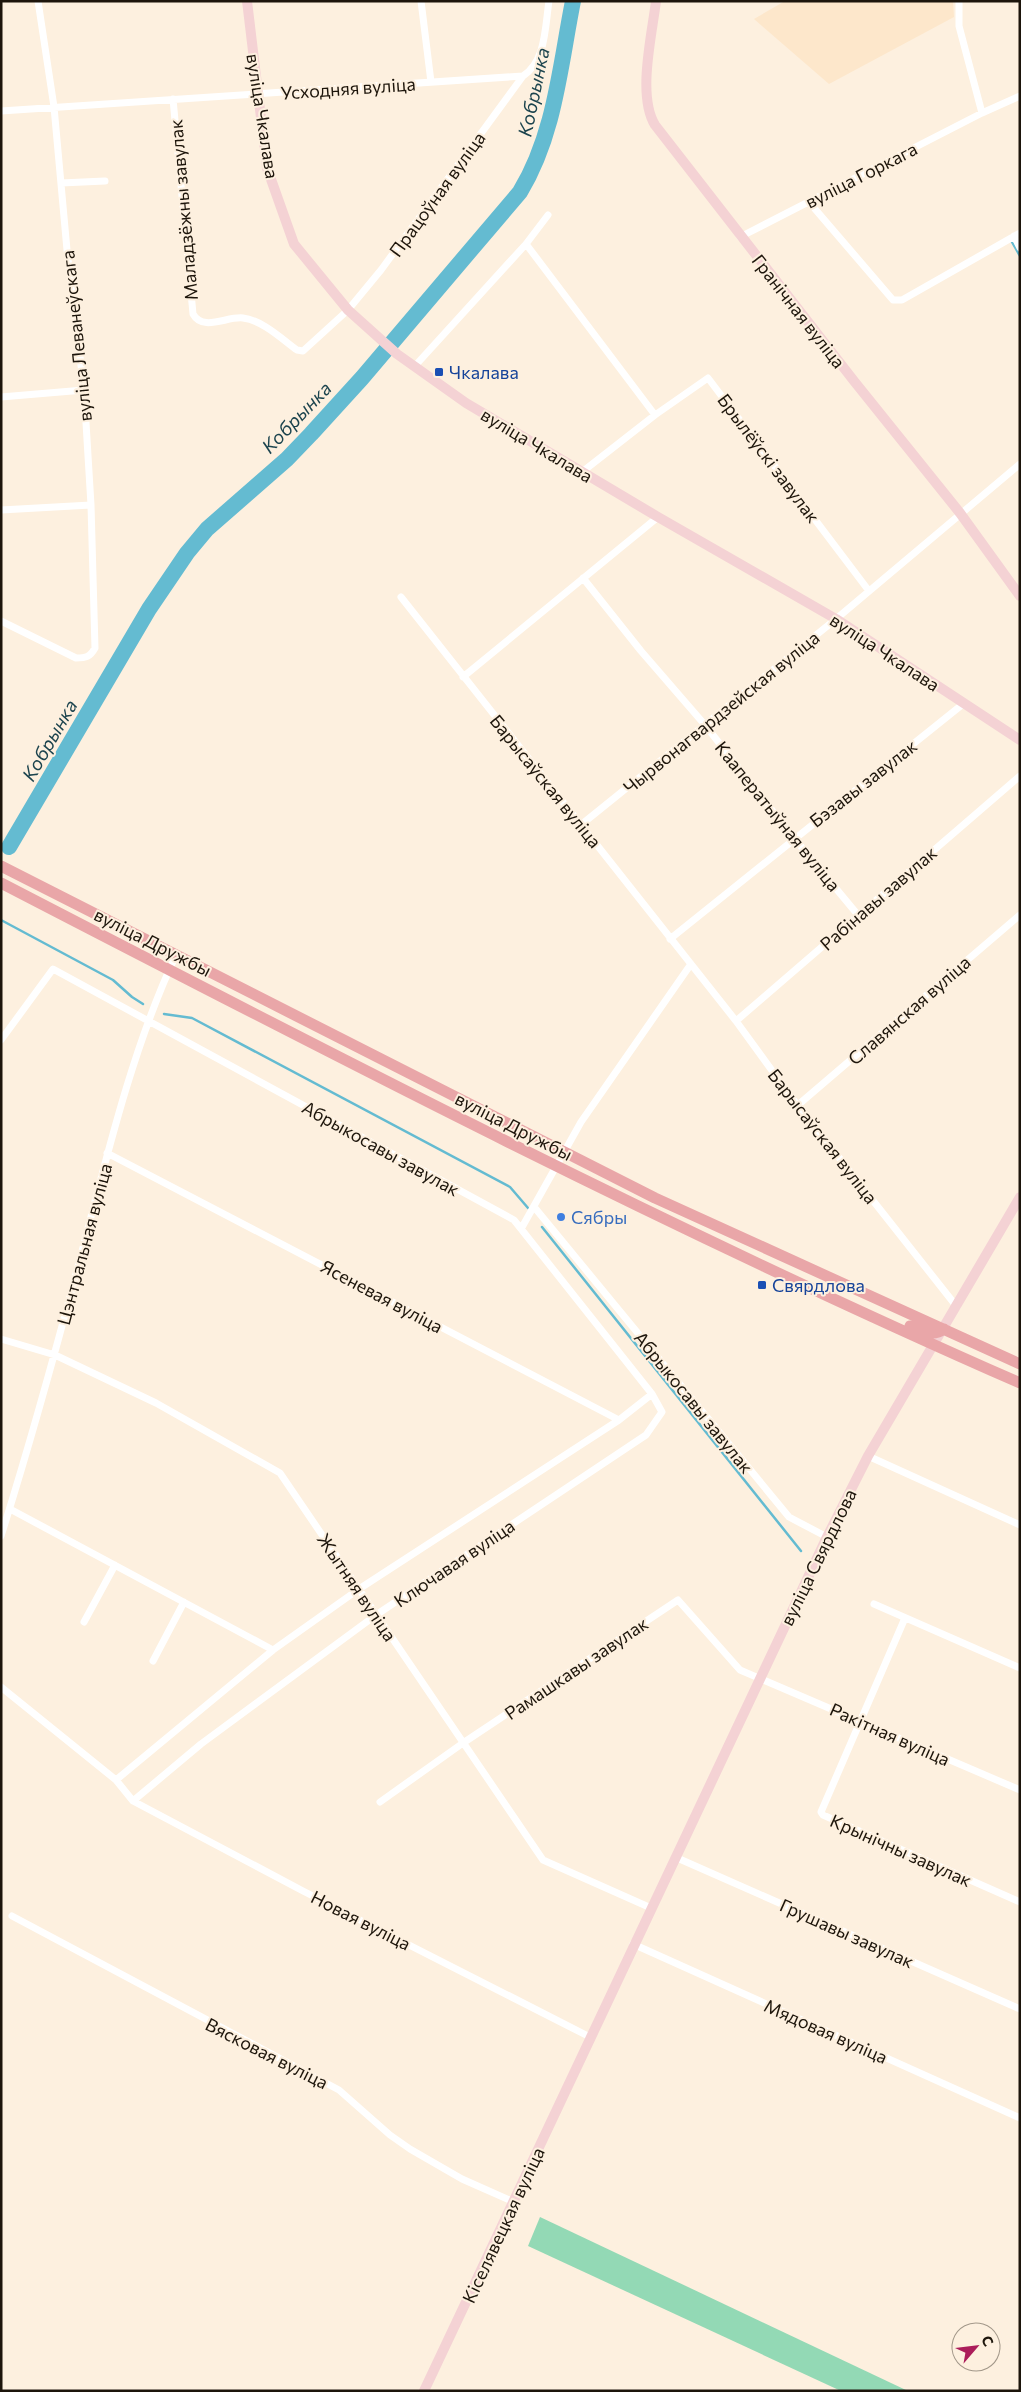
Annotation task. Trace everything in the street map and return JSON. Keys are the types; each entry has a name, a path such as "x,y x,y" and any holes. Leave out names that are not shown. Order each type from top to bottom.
{"main road":[{"name":"вуліца Чкалава","path":"247,1 268,168 294,244 348,310 397,354 466,403 658,517 836,619 1020,740"},
{"name":"Гранічная вуліца","path":"656,1 647,84 650,118 740,237 960,513 1020,596"},
{"name":"вуліца Дружбы","path":"1,866 564,1153 747,1242 944,1329 1020,1365"},
{"name":"вуліца Дружбы","path":"1,883 557,1167 741,1256 1020,1383"},
{"path":"169,970 175,965 186,966 230,988 260,998"},
{"path":"468,1121 497,1130 553,1156 564,1153"},
{"path":"557,1167 566,1162 572,1162 620,1187 656,1198"},
{"name":"вуліца Свярдлова","path":"590,2037 827,1537 868,1456 935,1345 1020,1197"},
{"path":"847,1304 882,1314 930,1334 944,1329"},
{"path":"935,1345 948,1339 1020,1365"},
{"name":"Кіселявецкая вуліца","path":"424,2391 590,2037"}],"street":[{"name":"вуліца Леванеўскага","path":"1,621 76,658 86,658 92,654 95,648 91,505 84,390 54,108 38,1"},
{"path":"421,1 431,82"},
{"path":"523,76 532,70 539,60 549,1"},
{"path":"959,1 959,26 982,113"},
{"name":"Усходняя вуліца","path":"1,111 523,76"},
{"name":"Працоўная вуліца","path":"348,310 381,270 523,76"},
{"name":"вуліца Горкага","path":"740,237 982,113 1020,96"},
{"name":"Маладзёжны завулак","path":"174,99 193,314 196,320 203,323 243,318 256,321 297,350 303,351 309,348 348,310"},
{"path":"61,183 105,181"},
{"path":"809,202 893,300 902,300 1017,234 1020,248"},
{"path":"414,367 526,244 548,216"},
{"path":"526,244 655,415"},
{"name":"Брылёўскі завулак","path":"582,472 655,415 708,378 869,590"},
{"path":"1,397 84,390"},
{"name":"Чырвонагвардзейская вуліца","path":"582,824 836,619 1020,464"},
{"path":"1,510 91,505"},
{"path":"463,677 658,517"},
{"name":"Кааператыўная вуліца","path":"584,578 641,651 705,725 794,838 858,915"},
{"name":"Барысаўская вуліца","path":"401,597 736,1020 798,1105 957,1307"},
{"name":"Бэзавы завулак","path":"670,939 964,704"},
{"name":"Рабінавы завулак","path":"736,1020 1020,776"},
{"name":"Славянская вуліца","path":"798,1105 1020,915"},
{"name":"Цэнтральная вуліца","path":"1,1536 55,1355 107,1152 149,1021 176,955"},
{"path":"521,1229 605,1086 691,964"},
{"name":"Абрыкосавы завулак","path":"1,1040 53,969 149,1021 514,1220 652,1394"},
{"name":"Ясеневая вуліца","path":"107,1152 619,1420"},
{"name":"Абрыкосавы завулак","path":"534,1208 790,1517 827,1537"},
{"name":"Жытняя вуліца","path":"1,1340 55,1355 156,1403 280,1473 543,1860 650,1908"},
{"path":"619,1420 652,1394"},
{"name":"Ключавая вуліца","path":"133,1800 201,1744 376,1615 646,1434 662,1412 652,1394"},
{"name":"Ключавая вуліца","path":"116,1780 273,1650 359,1589 619,1420"},
{"path":"868,1456 1020,1525"},
{"path":"10,1509 273,1650"},
{"path":"84,1622 115,1565"},
{"name":"Рамашкавы завулак","path":"380,1802 463,1743 678,1600 740,1670 761,1678"},
{"path":"153,1660 184,1602"},
{"path":"874,1604 1020,1668"},
{"path":"860,1721 906,1618"},
{"name":"Ракітная вуліца","path":"761,1678 1020,1790"},
{"path":"1,1687 116,1780 133,1800"},
{"name":"Крынічны завулак","path":"860,1721 820,1812 823,1815 1020,1902"},
{"name":"Новая вуліца","path":"133,1800 303,1891 590,2037"},
{"name":"Грушавы завулак","path":"675,1857 1020,2009"},
{"name":"Вясковая вуліца","path":"12,1916 339,2090 390,2135 410,2149 462,2179 514,2202"},
{"name":"Мядовая вуліца","path":"633,1944 1020,2118"}],"shaded area":[{"path":"785,1 953,1 954,17 829,84 754,19"}],"green space":[{"path":"540,2217 908,2391 841,2391 528,2246"}],"waterway":[{"name":"Кобрынка","path":"9,847 149,609 187,553 207,529 287,459 311,434 362,378 520,192 532,170 549,123 560,75 573,1"},
{"path":"1012,242 1020,256"},
{"path":"1,920 113,980 143,1004"},
{"path":"164,1014 192,1018 510,1187 528,1208"},
{"path":"542,1227 801,1551"}],"place":[{"name":"Чкалава","path":"439,372"},
{"name":"Сябры","path":"561,1217"},
{"name":"Свярдлова","path":"762,1285"}]}
